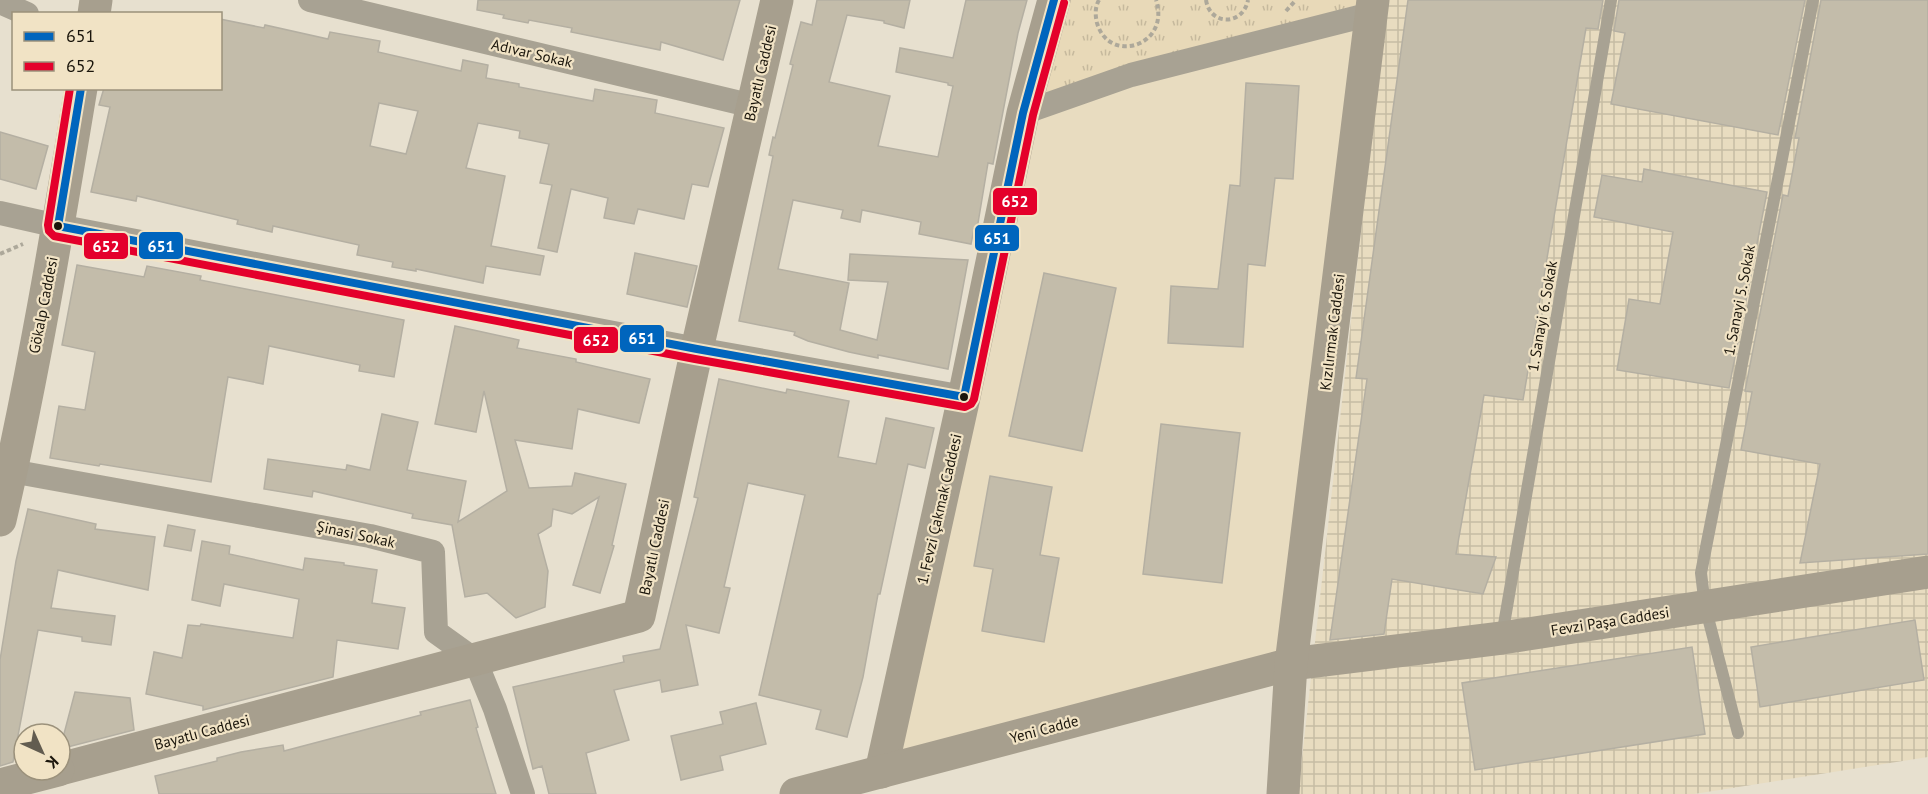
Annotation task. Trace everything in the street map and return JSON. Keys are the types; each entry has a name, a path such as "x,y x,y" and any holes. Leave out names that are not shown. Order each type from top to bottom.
{"street":[{"name":"Adıvar Sokak","path":"310,0 753,106"},
{"name":"Bayatlı Caddesi","path":"72,767 639,616 777,0"},
{"name":"1. Fevzi Çakmak Caddesi","path":"881,772 964,397 1023,113 1054,0"},
{"path":"0,2 22,12"},
{"path":"1023,113 1131,75 1372,7"},
{"name":"Kızılırmak Caddesi","path":"1283,794 1291,664 1372,7"},
{"name":"Gökalp Caddesi","path":"0,520 58,226 81,90"},
{"path":"0,213 697,350 964,397"},
{"name":"Şinasi Sokak","path":"11,471 370,536 433,552 436,632 474,660"},
{"name":"Fevzi Paşa Caddesi","path":"1291,664 1502,638 1928,572"},
{"path":"474,660 495,709 523,794"},
{"name":"Yeni Cadde","path":"796,794 1291,664"}],"lane":[{"name":"1. Sanayi 6. Sokak","path":"1502,638 1611,0"},
{"name":"1. Sanayi 5. Sokak","path":"1738,733 1705,606 1701,573 1813,0"}],"path":[{"path":"1099,0 1095,16 1103,35 1110,42 1120,46 1130,46 1140,44 1155,30 1159,10 1156,0"},
{"path":"1206,0 1214,16 1229,20 1237,18 1244,12 1248,0"}],"shaded area":[{"path":"1387,0 1928,0 1928,757 1694,794 1298,794"},
{"path":"1371,14 1291,664 881,772 1023,113"}],"green space":[{"path":"1054,0 1373,0 1023,113"}],"building":[{"path":"478,0 740,0 723,60 661,42 660,50 571,32 572,28 503,18 504,15 477,10"},
{"path":"817,0 910,0 904,28 884,23 884,21 847,15 829,82 890,96 878,146 938,157 953,86 896,72 900,48 953,58 966,0 1027,0 1018,33 993,164 988,163 977,229 974,229 971,244 919,234 921,222 862,210 860,222 841,218 843,210 793,200 778,269 849,283 840,330 877,340 888,282 848,280 850,254 968,260 948,369 878,355 878,358 849,352 808,341 794,335 795,332 739,321 773,156 769,155 793,65 790,64 801,22 812,25"},
{"path":"1408,0 1603,0 1598,29 1586,28 1523,400 1484,395 1456,554 1496,557 1483,594 1392,579 1384,634 1330,640 1367,379 1356,378"},
{"path":"1619,0 1805,0 1778,135 1611,104 1625,33 1614,31"},
{"path":"1821,0 1928,0 1928,554 1800,563 1820,464 1741,450 1752,392 1745,391 1783,195 1788,196 1799,138 1795,138"},
{"path":"222,19 264,28 265,25 328,39 330,32 380,41 378,52 461,71 463,60 488,65 486,78 519,84 519,87 593,101 595,89 657,100 655,113 724,128 708,187 692,184 684,219 638,209 634,224 604,218 608,198 571,189 557,252 538,248 552,185 540,183 549,144 519,138 520,131 478,123 466,168 505,176 491,246 544,256 540,275 486,266 483,283 416,269 416,271 392,267 393,262 357,255 359,245 273,226 272,232 237,224 238,220 137,196 136,201 91,192 110,107 99,105 103,90 222,90","holes":["379,103 418,111 406,154 370,146"]},
{"path":"1246,83 1299,86 1293,179 1275,178 1265,266 1248,264 1243,347 1168,343 1171,286 1218,289 1230,185 1240,186"},
{"path":"0,132 48,146 36,189 0,179"},
{"path":"1644,169 1767,192 1729,388 1617,370 1629,299 1660,304 1673,232 1594,217 1602,175 1642,182"},
{"path":"635,253 697,266 687,307 627,294"},
{"path":"77,265 144,277 147,266 201,276 200,280 404,320 394,377 359,371 360,365 269,346 263,384 228,377 211,482 50,458 59,406 85,410 95,352 62,345"},
{"path":"1044,273 1116,288 1082,451 1009,436"},
{"path":"455,326 519,340 517,348 576,359 576,362 650,379 639,423 578,409 572,449 515,440 529,488 572,486 575,473 626,484 612,545 614,546 600,593 573,585 599,497 572,514 553,509 551,526 538,534 548,571 545,607 516,618 487,593 465,597 452,525 412,518 413,514 313,491 312,497 264,489 268,459 346,470 347,465 370,470 382,414 418,422 407,470 466,481 458,522 507,491 484,391 476,432 435,424"},
{"path":"719,379 786,393 787,389 849,401 838,457 876,464 886,418 934,428 925,468 908,464 880,594 878,594 863,677 847,737 816,729 821,710 759,695 805,495 748,483 724,587 730,588 719,633 686,625 698,685 662,692 660,680 614,690 629,740 586,753 596,794 549,794 542,766 533,769 513,687 624,662 623,656 660,649 698,498 694,497"},
{"path":"1161,424 1240,433 1222,583 1143,574"},
{"path":"990,476 1052,487 1040,555 1059,558 1044,642 982,631 993,569 974,566"},
{"path":"28,509 96,524 95,529 155,537 148,590 58,570 51,608 115,616 111,645 82,641 82,637 38,630 21,722 12,722 12,762 0,766 0,660 16,561"},
{"path":"168,525 195,530 191,551 164,546"},
{"path":"202,541 230,546 229,554 303,570 305,558 377,570 372,603 405,608 398,649 337,640 333,677 203,710 203,706 146,694 154,652 182,658 188,625 200,626 201,624 293,638 299,599 224,584 220,606 192,600"},
{"path":"1915,620 1924,680 1760,707 1751,647"},
{"path":"1692,647 1705,734 1475,770 1462,683"},
{"path":"75,692 130,698 134,730 72,746 72,722 67,722"},
{"path":"470,700 496,794 159,794 155,776 217,761 217,758 241,752 283,745 284,751"},
{"path":"756,703 766,744 720,756 723,770 681,780 671,736 723,724 720,712"}],"transit line":[{"name":"651","path":"81,90 58,226 697,349 964,397 1023,113 1054,0"},
{"name":"652","path":"70,90 48,225 49,231 54,236 695,359 965,407 974,399 1033,115 1064,3"}]}
